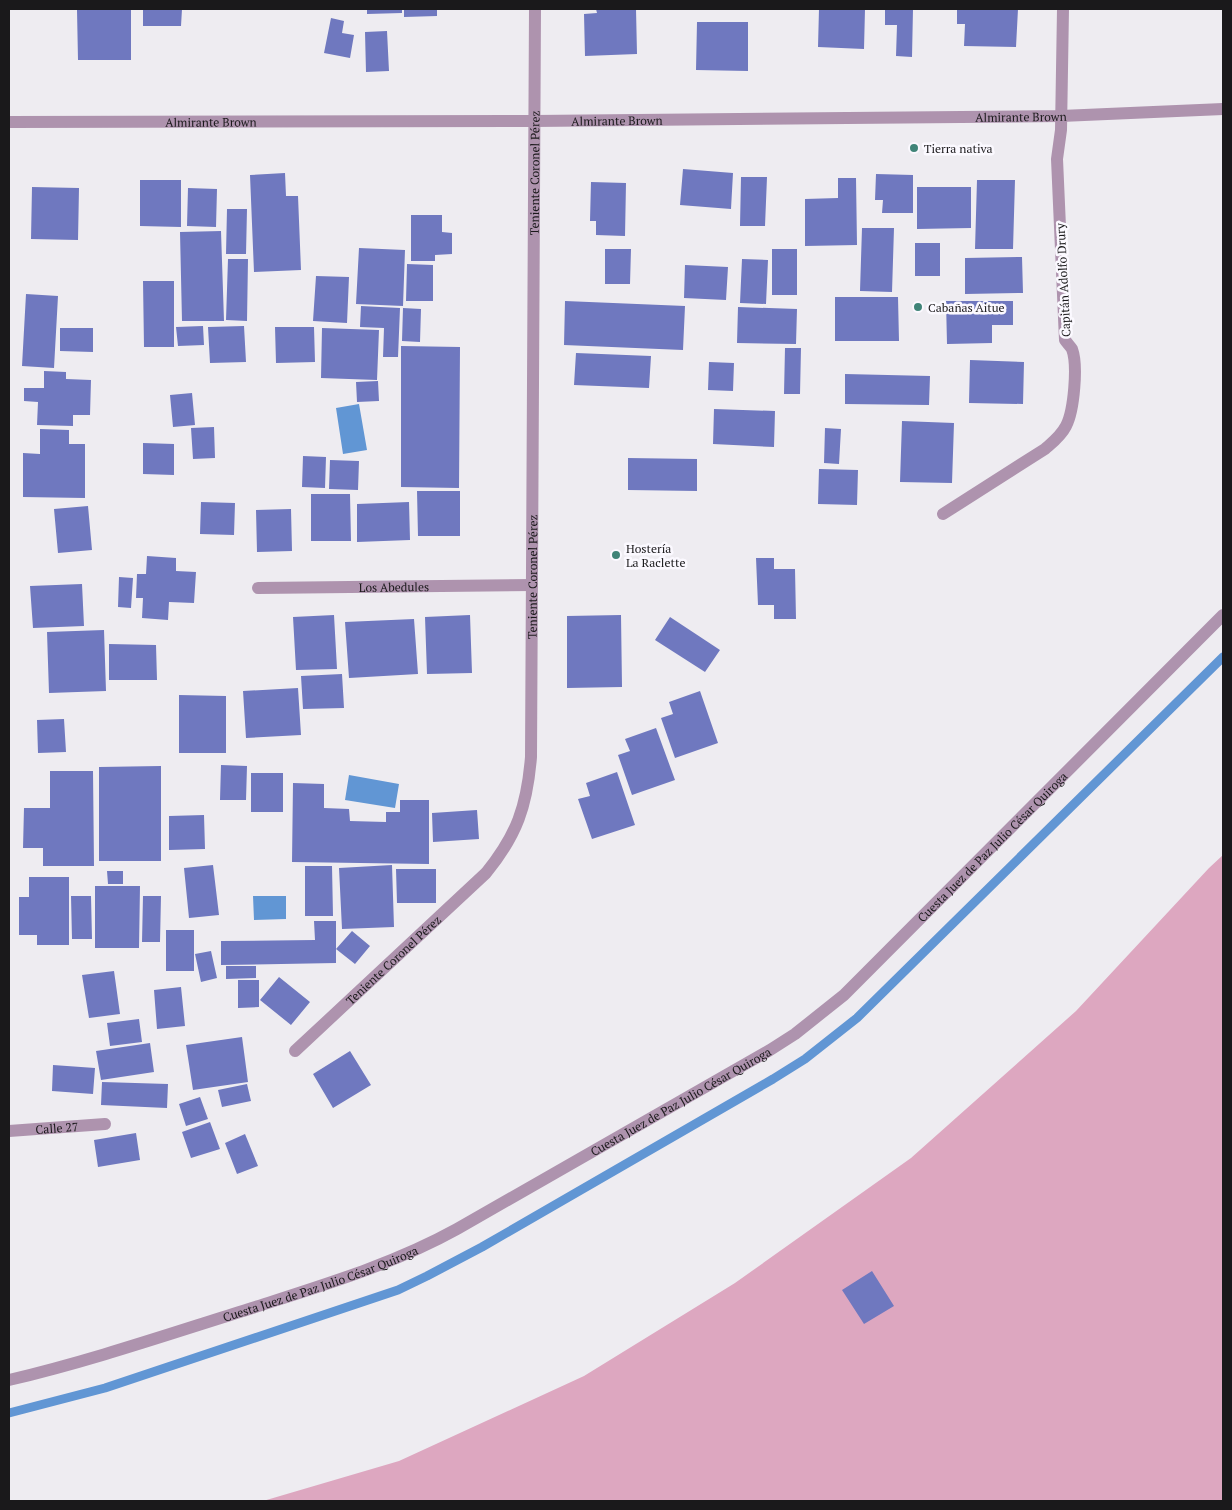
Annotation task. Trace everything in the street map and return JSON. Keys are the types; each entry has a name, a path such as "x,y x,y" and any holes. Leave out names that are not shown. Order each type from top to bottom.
{"street":[{"name":"Teniente Coronel Pérez","path":"295,1051 486,873 502,853 514,832 523,807 529,781 535,9"},
{"name":"Capitán Adolfo Drury","path":"943,514 1045,449 1060,436 1070,418 1075,388 1072,350 1065,340 1057,159 1061,116 1064,9"},
{"name":"Almirante Brown","path":"9,122 534,121 1061,116 1223,109"},
{"name":"Los Abedules","path":"258,588 532,585"},
{"name":"Cuesta Juez de Paz Julio César Quiroga","path":"9,1380 113,1353 350,1276 406,1255 458,1229 761,1056 795,1034 844,996 1223,615"},
{"name":"Calle 27","path":"9,1131 105,1124"}],"shaded area":[{"path":"1223,855 1223,1501 263,1501 399,1461 584,1376 735,1283 911,1158 1076,1011"}],"water":[{"path":"359,404 367,450 343,454 336,408"},
{"path":"349,775 399,784 395,808 345,800"},
{"path":"253,896 286,896 286,919 254,920"}],"building":[{"path":"143,9 182,9 181,26 143,26"},
{"path":"367,9 402,9 402,13 367,14"},
{"path":"404,9 437,9 437,16 404,17"},
{"path":"596,9 636,9 637,54 585,56 584,14 597,13"},
{"path":"819,9 865,9 864,49 818,47"},
{"path":"885,9 913,9 912,57 896,56 897,25 885,25"},
{"path":"957,9 1018,9 1016,47 964,46 965,24 957,24"},
{"path":"77,10 131,10 131,60 78,60"},
{"path":"331,18 344,21 342,33 354,35 350,58 324,53"},
{"path":"697,22 748,22 748,71 696,70"},
{"path":"387,31 389,71 366,72 365,32"},
{"path":"683,169 733,173 731,209 680,205"},
{"path":"285,173 286,196 298,196 301,270 254,272 250,175"},
{"path":"876,174 913,175 913,213 882,213 883,200 875,200"},
{"path":"741,177 767,177 765,226 740,226"},
{"path":"838,178 856,178 857,245 805,246 805,199 838,198"},
{"path":"140,180 181,180 181,227 140,226"},
{"path":"977,180 1015,180 1013,249 975,249"},
{"path":"591,182 626,183 625,236 596,235 596,221 590,221"},
{"path":"32,187 79,188 78,240 31,239"},
{"path":"917,187 971,187 971,228 917,229"},
{"path":"188,188 217,189 216,227 187,226"},
{"path":"227,209 247,209 246,254 226,254"},
{"path":"411,215 442,215 442,232 452,233 452,254 435,255 435,261 411,261"},
{"path":"862,228 894,228 892,292 860,291"},
{"path":"221,231 224,321 182,321 180,232"},
{"path":"915,243 940,243 940,276 915,276"},
{"path":"359,248 405,250 403,306 356,304"},
{"path":"605,249 631,249 630,284 605,284"},
{"path":"772,249 797,249 797,295 772,295"},
{"path":"1022,257 1023,293 965,294 965,258"},
{"path":"228,259 248,259 247,321 226,320"},
{"path":"742,259 768,260 766,304 740,303"},
{"path":"407,264 433,265 433,301 406,301"},
{"path":"685,265 728,267 726,300 684,298"},
{"path":"316,276 349,277 347,323 313,321"},
{"path":"143,281 174,281 174,347 144,347"},
{"path":"26,294 58,296 54,368 22,366"},
{"path":"835,297 898,297 899,341 835,341"},
{"path":"565,301 685,306 683,350 564,345"},
{"path":"946,301 1013,301 1013,325 992,325 992,343 947,344"},
{"path":"361,306 400,308 398,357 383,357 384,328 360,327"},
{"path":"738,307 797,309 796,344 737,343"},
{"path":"403,308 421,309 420,342 402,341"},
{"path":"203,326 204,345 178,346 176,327"},
{"path":"244,326 246,362 210,363 208,327"},
{"path":"275,327 314,327 315,362 276,363"},
{"path":"60,328 93,328 93,352 60,351"},
{"path":"322,328 379,330 377,380 321,378"},
{"path":"401,346 460,347 459,488 401,487"},
{"path":"785,348 801,348 800,394 784,394"},
{"path":"576,353 651,356 649,388 574,385"},
{"path":"970,360 1024,362 1023,404 969,403"},
{"path":"709,362 734,363 733,391 708,390"},
{"path":"44,371 66,372 66,379 91,380 90,415 73,415 73,426 37,425 38,402 24,401 24,388 44,388"},
{"path":"845,374 930,376 929,405 845,404"},
{"path":"378,381 379,401 357,402 356,382"},
{"path":"192,393 195,425 173,427 170,395"},
{"path":"714,409 775,411 774,447 713,444"},
{"path":"902,421 954,423 952,483 900,482"},
{"path":"214,427 215,458 193,459 191,428"},
{"path":"825,428 841,429 839,464 824,463"},
{"path":"40,429 69,430 69,444 85,444 85,498 23,497 23,453 40,454"},
{"path":"143,443 174,444 174,475 143,474"},
{"path":"303,456 326,457 325,488 302,487"},
{"path":"628,458 697,459 697,491 628,490"},
{"path":"330,460 359,461 358,490 329,489"},
{"path":"819,469 858,470 857,505 818,504"},
{"path":"417,491 460,491 460,536 418,536"},
{"path":"311,494 350,494 351,541 311,541"},
{"path":"201,502 235,503 234,535 200,534"},
{"path":"409,502 410,540 357,542 357,504"},
{"path":"88,506 92,550 58,553 54,509"},
{"path":"291,509 292,551 257,552 256,510"},
{"path":"147,556 176,558 176,571 196,572 194,603 169,602 168,620 142,618 143,598 136,598 137,574 146,574"},
{"path":"756,558 774,558 774,569 795,569 796,619 774,619 774,605 758,605"},
{"path":"119,577 133,578 131,608 118,607"},
{"path":"82,584 84,626 33,628 30,586"},
{"path":"334,615 337,669 296,670 293,617"},
{"path":"470,615 472,673 427,674 425,617"},
{"path":"621,615 622,687 567,688 567,616"},
{"path":"670,617 720,650 705,672 655,640"},
{"path":"414,619 418,674 349,678 345,622"},
{"path":"104,630 106,691 49,693 47,632"},
{"path":"109,644 156,645 157,680 109,680"},
{"path":"342,674 344,708 303,709 301,676"},
{"path":"298,688 301,735 246,738 243,691"},
{"path":"700,691 718,743 675,758 661,718 673,714 669,702"},
{"path":"179,695 226,696 226,753 179,753"},
{"path":"64,719 66,752 38,753 37,720"},
{"path":"656,728 675,780 632,795 618,755 630,751 625,739"},
{"path":"221,765 247,766 246,800 220,800"},
{"path":"161,766 161,861 99,861 99,767"},
{"path":"50,771 93,771 94,866 43,866 43,848 23,848 24,808 50,808"},
{"path":"617,772 635,825 592,839 578,799 590,796 586,783"},
{"path":"251,773 283,773 283,812 251,812"},
{"path":"293,783 324,784 324,808 349,809 350,821 386,822 386,812 400,812 400,800 429,800 429,864 292,862"},
{"path":"477,810 479,839 433,842 432,813"},
{"path":"204,815 205,849 169,850 169,816"},
{"path":"213,865 219,915 189,918 184,868"},
{"path":"392,865 394,927 342,929 339,868"},
{"path":"305,866 332,866 333,916 305,916"},
{"path":"396,869 436,869 436,903 397,903"},
{"path":"107,871 123,871 123,884 108,884"},
{"path":"29,877 69,877 69,945 37,945 37,935 19,935 19,897 29,897"},
{"path":"95,886 140,886 139,948 95,948"},
{"path":"71,896 91,896 92,939 72,939"},
{"path":"143,896 161,896 160,942 142,942"},
{"path":"314,921 336,921 336,963 221,965 221,941 315,940"},
{"path":"166,930 194,930 194,971 166,971"},
{"path":"352,931 370,946 355,964 336,949"},
{"path":"211,951 217,978 201,982 195,954"},
{"path":"226,966 256,966 256,978 226,979"},
{"path":"114,971 120,1014 89,1018 82,975"},
{"path":"279,977 310,1002 291,1025 260,1000"},
{"path":"238,980 259,980 259,1007 238,1008"},
{"path":"181,987 185,1026 157,1029 154,990"},
{"path":"139,1019 142,1042 110,1046 107,1023"},
{"path":"242,1037 248,1082 193,1090 186,1045"},
{"path":"150,1043 154,1072 101,1080 96,1051"},
{"path":"350,1051 371,1085 333,1108 313,1074"},
{"path":"53,1065 95,1068 93,1094 52,1091"},
{"path":"102,1082 168,1084 167,1108 101,1105"},
{"path":"247,1084 251,1101 222,1107 218,1090"},
{"path":"200,1097 208,1119 186,1126 179,1104"},
{"path":"210,1122 220,1149 191,1158 182,1132"},
{"path":"136,1133 140,1160 98,1167 94,1140"},
{"path":"245,1134 258,1166 237,1174 225,1143"},
{"path":"872,1271 894,1306 864,1324 842,1290"}],"waterway":[{"path":"9,1413 105,1388 398,1290 482,1247 773,1079 805,1059 857,1018 1223,657"}],"place":[{"name":"Tierra nativa","path":"914,148"},
{"name":"Cabañas Aitue","path":"918,307"},
{"name":"Hostería La Raclette","path":"616,555"}]}
